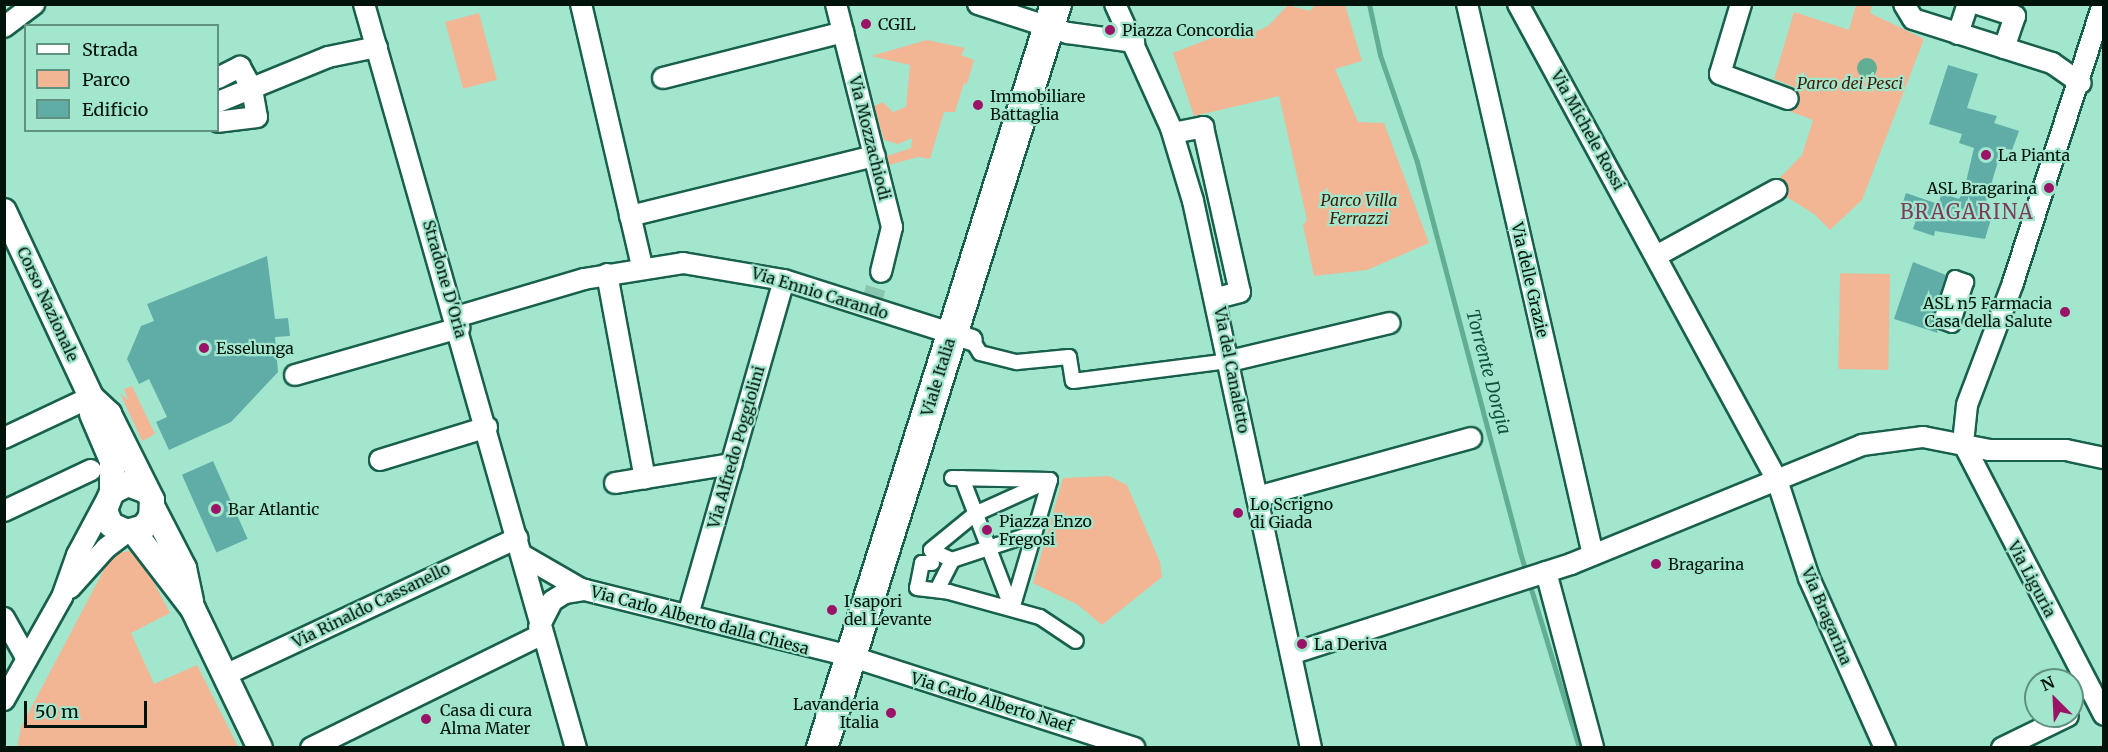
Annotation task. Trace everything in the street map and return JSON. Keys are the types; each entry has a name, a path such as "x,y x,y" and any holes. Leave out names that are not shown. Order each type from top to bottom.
{"main road":[{"name":"Viale Italia","path":"822,747 850,656 962,337 1054,13"}],"street":[{"path":"4,27 34,4"},
{"name":"Stradone D'Oria","path":"364,4 487,428 520,546 540,631 576,747"},
{"path":"581,4 642,266"},
{"name":"Via Mozzachiodi","path":"836,4 892,227 881,272"},
{"path":"978,4 1054,13 1134,42"},
{"name":"Via delle Grazie","path":"1467,4 1593,555"},
{"name":"Via Michele Rossi","path":"1518,4 1658,255 1777,480"},
{"path":"1741,4 1720,74 1788,99"},
{"path":"1958,34 1968,4"},
{"path":"1978,4 2014,16 2004,48"},
{"path":"1963,443 1967,405 2081,83 2103,4"},
{"name":"Via del Canaletto","path":"1120,8 1173,133 1217,298 1291,654 1307,746"},
{"path":"1908,12 1958,34 2052,63 2081,83"},
{"path":"663,78 843,32"},
{"path":"219,102 328,57 377,47"},
{"path":"219,78 240,67 252,88 257,117 219,122"},
{"path":"1173,133 1203,127 1240,292 1217,298"},
{"path":"630,216 875,156"},
{"path":"1658,255 1776,190"},
{"name":"Corso Nazionale","path":"4,211 91,397 109,414 148,499 184,568 193,609"},
{"name":"Via Ennio Carando","path":"295,375 607,274 642,266 683,263 784,280 962,337"},
{"path":"607,274 645,479"},
{"name":"Via Alfredo Poggiolini","path":"688,615 784,280"},
{"path":"962,337 980,353 1017,362 1069,357 1073,381 1230,361 1390,323"},
{"path":"4,438 91,397"},
{"name":"Corso Nazionale","path":"91,397 89,407 111,461 107,518 131,532 193,609 260,747"},
{"path":"380,460 487,428"},
{"path":"1291,654 1519,582 1593,555 1862,445 1923,437 1963,443 1989,450 2066,450 2103,458"},
{"path":"1257,497 1471,438"},
{"name":"Via Liguria","path":"1963,443 2100,709"},
{"path":"615,483 731,464"},
{"path":"4,511 91,470"},
{"path":"1012,609 975,514 957,478 1050,480"},
{"path":"1050,480 975,514 931,559 917,588 937,590 1040,617 1076,640"},
{"path":"1012,609 1050,480"},
{"name":"Via Bragarina","path":"1777,480 1809,578 1885,747"},
{"path":"4,700 62,597 77,555 109,495 128,484 148,499 150,521 106,548 62,597"},
{"path":"931,559 952,560 1034,533"},
{"name":"Via Carlo Alberto dalla Chiesa","path":"520,546 585,590 688,615 832,655 850,656"},
{"name":"Via Rinaldo Cassanello","path":"225,675 520,546"},
{"path":"937,590 952,560"},
{"path":"1546,572 1593,747"},
{"path":"311,747 540,631 552,601 565,593 585,590"},
{"path":"4,618 27,659"},
{"name":"Via Carlo Alberto Naef","path":"850,656 1103,742 1134,747"},
{"path":"2084,712 2100,709"},
{"path":"2002,747 2042,728"}],"green space":[{"name":"Parco Villa Ferrazzi","path":"1288,5 1310,11 1315,5 1345,5 1362,61 1335,69 1358,122 1384,123 1429,243 1367,270 1314,276 1303,225 1307,220 1279,96 1194,116 1173,53 1232,30 1237,40 1268,26"},
{"name":"Parco dei Pesci","path":"1856,5 1872,5 1870,13 1924,39 1862,200 1830,230 1814,214 1771,187 1802,155 1813,120 1784,109 1794,87 1774,79 1794,12 1849,30"},
{"path":"479,13 497,80 463,89 445,22"},
{"path":"927,40 965,48 961,55 974,60 967,84 964,83 955,112 944,112 930,159 918,157 889,165 887,156 911,148 912,138 898,144 884,140 874,106 883,102 893,112 906,107 910,65 871,56"},
{"path":"1840,273 1890,274 1888,370 1838,369"},
{"path":"132,386 155,434 142,441 120,393 128,400 124,389"},
{"path":"1109,476 1127,485 1160,562 1162,577 1102,625 1078,605 1033,583 1063,478"},
{"path":"130,551 139,554 170,613 131,633 154,684 197,665 238,747 17,748 21,727 108,562 117,553"}],"shaded area":[{"path":"1863,58 1871,58 1877,64 1877,72 1871,78 1863,78 1857,72 1857,64"}],"building":[{"name":"La Pianta","path":"1948,65 1978,74 1967,108 1997,116 1994,123 2019,131 2012,150 2002,148 1982,215 1991,219 1985,239 1935,231 1934,236 1913,229 1918,214 1901,208 1906,193 1938,204 1942,193 1959,199 1965,186 1974,148 1959,143 1962,134 1929,124"},
{"name":"Esselunga","path":"267,256 275,319 288,318 290,336 275,337 278,372 231,422 169,450 156,422 167,417 149,379 139,384 127,359 141,326 154,321 147,304"},
{"path":"1913,262 1946,275 1932,319 1938,333 1894,319"},
{"name":"Bar Atlantic","path":"213,461 248,539 217,552 182,475"}],"waterway":[{"name":"Torrente Dorgia","path":"1369,4 1380,55 1417,162 1519,549 1579,748"}],"tunnel":[{"path":"870,307 881,272"}],"place":[{"name":"CGIL","path":"866,24"},
{"name":"Piazza Concordia","path":"1110,30"},
{"name":"Immobiliare Battaglia","path":"978,105"},
{"name":"La Pianta","path":"1986,155"},
{"name":"ASL Bragarina","path":"2049,188"},
{"name":"ASL n5 Farmacia Casa della Salute","path":"2065,312"},
{"name":"Esselunga","path":"204,348"},
{"name":"Bar Atlantic","path":"216,509"},
{"name":"Lo Scrigno di Giada","path":"1238,513"},
{"name":"Piazza Enzo Fregosi","path":"987,530"},
{"name":"Bragarina","path":"1656,564"},
{"name":"I sapori del Levante","path":"832,610"},
{"name":"La Deriva","path":"1302,644"},
{"name":"Lavanderia Italia","path":"891,713"},
{"name":"Casa di cura Alma Mater","path":"426,719"}],"district":[{"name":"BRAGARINA","path":"1967,211"}]}
